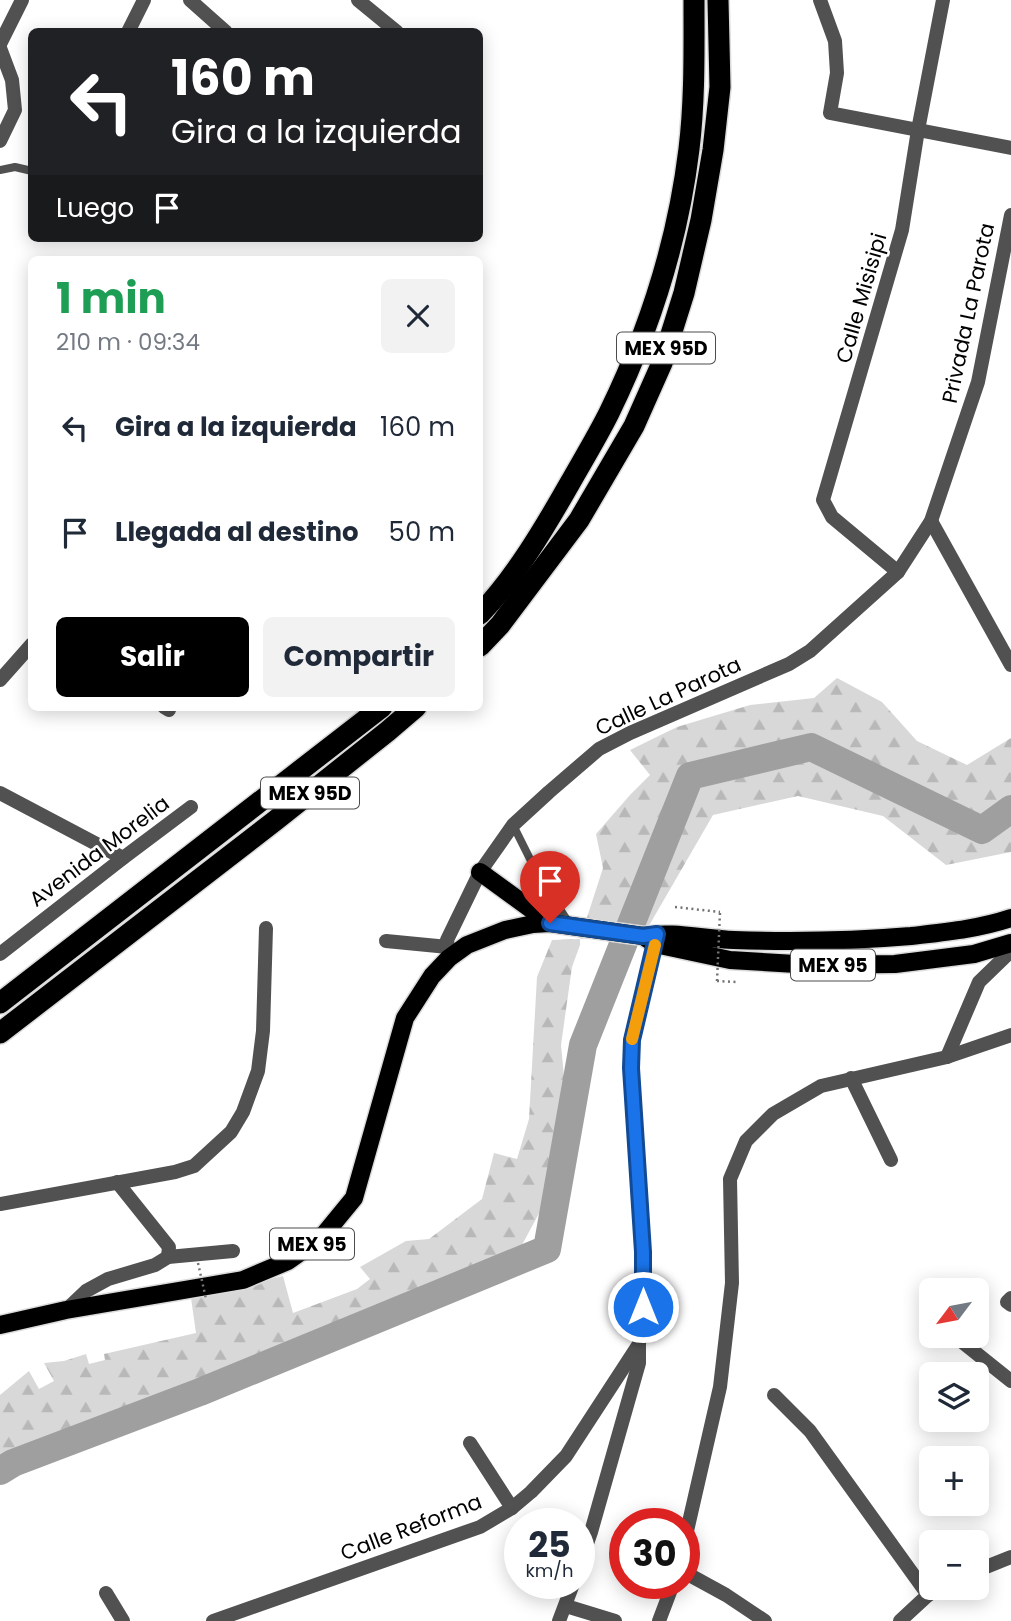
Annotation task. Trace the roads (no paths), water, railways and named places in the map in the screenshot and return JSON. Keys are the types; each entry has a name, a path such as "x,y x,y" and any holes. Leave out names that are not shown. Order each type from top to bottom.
{"highway":[{"name":"MEX 95D","path":"483,610 521,563 557,506 609,413 637,349 662,281 689,149 694,0"},
{"name":"MEX 95D","path":"483,643 500,625 579,520 634,426 662,363 684,292 701,220 713,150 720,87 718,0"},
{"name":"MEX 95D","path":"0,1003 377,711"},
{"name":"MEX 95D","path":"0,1032 255,836 411,711"}],"main road":[{"path":"480,872 550,923"},
{"name":"MEX 95","path":"647,937 813,942 951,932 1011,918"},
{"name":"MEX 95","path":"0,1325 65,1310 243,1280 288,1261 322,1237 354,1198 405,1018 448,953 505,930 550,923 577,926 647,937 730,960 813,965 895,964 974,954 1011,943"}],"street":[{"path":"0,141 15,110 12,80 0,46 22,0"},
{"path":"130,28 144,0"},
{"path":"190,0 222,28"},
{"path":"358,0 392,28"},
{"path":"820,0 835,41 837,73 831,113 1011,148"},
{"name":"Calle Misisipi","path":"898,572 832,517 823,500 902,230 943,0"},
{"name":"Privada La Parota","path":"898,572 931,521 978,382 1011,215"},
{"path":"931,521 1011,665"},
{"name":"Calle La Parota","path":"448,953 447,940 480,872 513,825 599,749 789,664 810,651 898,572"},
{"path":"0,680 28,648"},
{"path":"0,793 123,858"},
{"name":"Avenida Morelia","path":"0,954 191,807"},
{"path":"0,1204 175,1172 194,1166 231,1132 243,1112 258,1071 263,1031 266,928"},
{"name":"Calle Reforma","path":"512,1508 566,1456 639,1344 643,1307 643,1252 631,1068 632,1040 647,937"},
{"path":"386,941 448,953"},
{"path":"947,1057 979,982 1011,951"},
{"path":"692,1508 720,1387 732,1283 730,1179 746,1141 773,1114 821,1086 947,1057 1011,1035"},
{"path":"851,1078 891,1160"},
{"path":"117,1182 169,1247 168,1257"},
{"path":"65,1310 86,1291 108,1279 155,1265 168,1257 233,1251"},
{"path":"1011,1298 1007,1302 1011,1305"},
{"path":"595,1518 639,1363 639,1344"},
{"path":"970,1348 1011,1381"},
{"path":"774,1395 810,1431 919,1582"},
{"path":"470,1443 512,1508"},
{"name":"Calle Reforma","path":"213,1621 480,1527 504,1513"},
{"path":"989,1566 1011,1557"},
{"path":"700,1581 765,1621"},
{"path":"106,1593 123,1621"},
{"path":"559,1621 568,1599"},
{"path":"659,1621 667,1599"},
{"path":"900,1621 923,1600"},
{"path":"566,1606 615,1621"}],"lane":[{"path":"0,170 15,167 28,170"},
{"path":"513,825 539,877 577,926"}],"waterway":[{"path":"0,1471 13,1463 200,1392 547,1249 583,1045 690,776 811,747 982,830 1011,809"}]}
